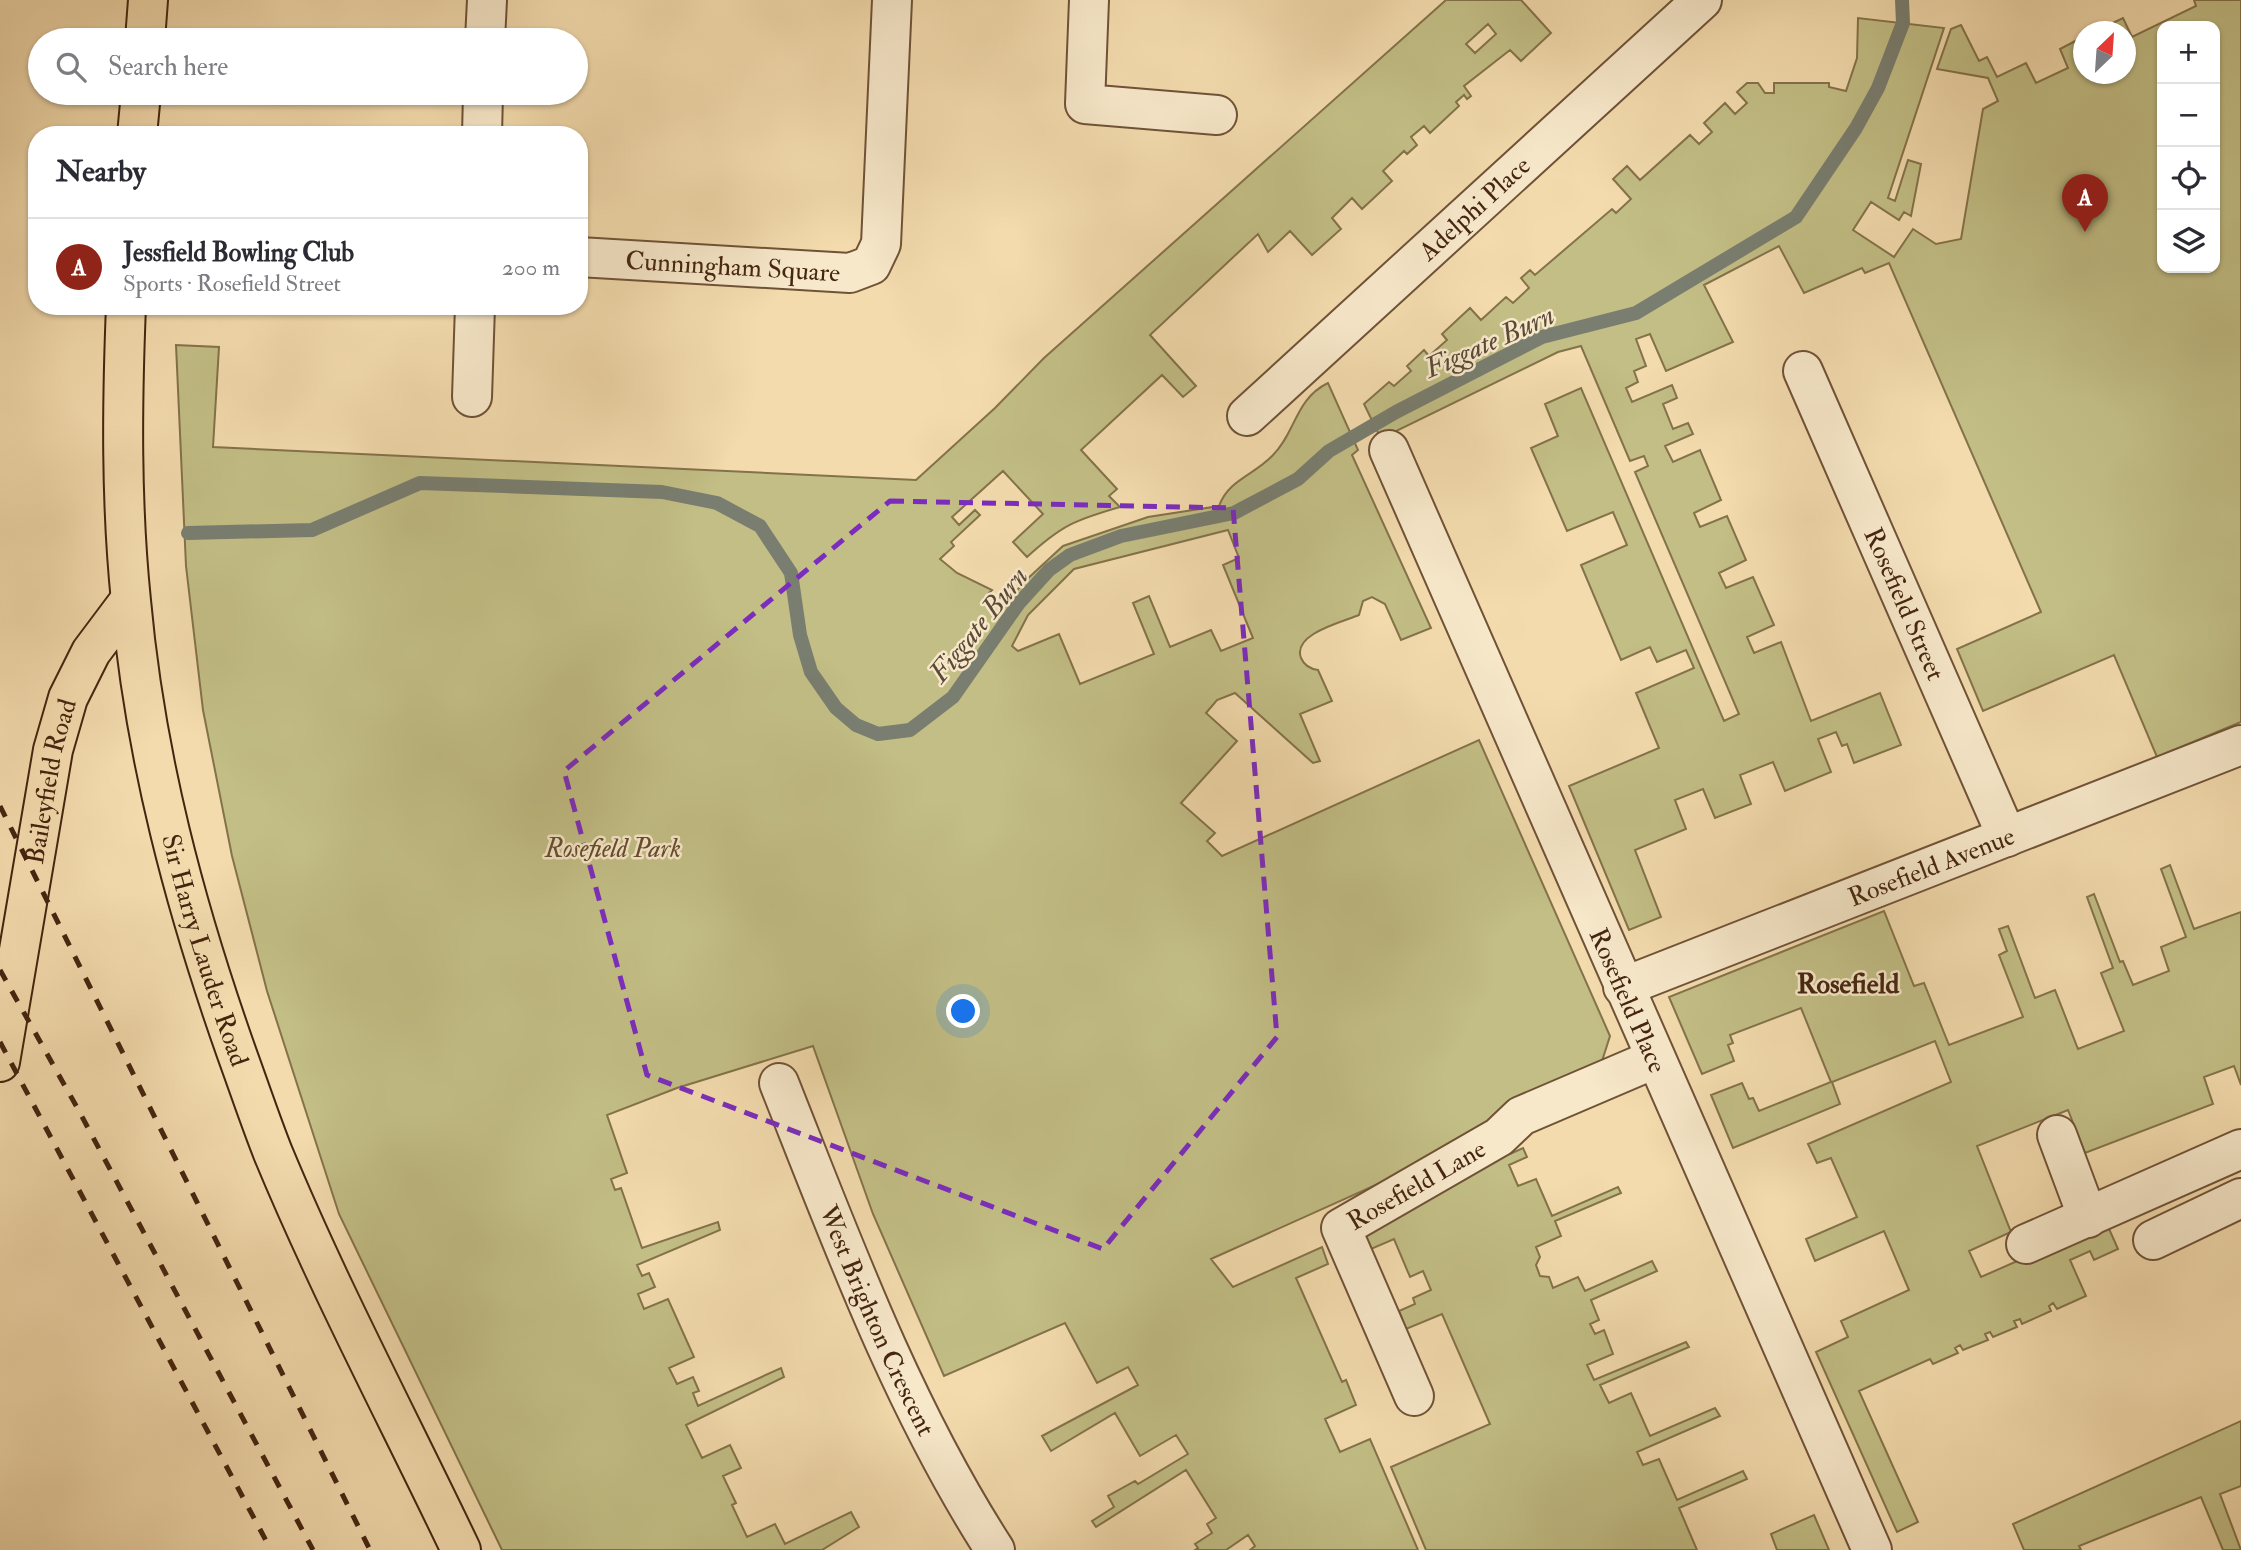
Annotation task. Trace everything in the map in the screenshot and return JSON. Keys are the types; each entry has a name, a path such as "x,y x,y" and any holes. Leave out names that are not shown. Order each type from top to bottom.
{"main road":[{"path":"146,28 148,0"},
{"path":"138,126 140,105"},
{"name":"Sir Harry Lauder Road","path":"125,315 123,447 130,600 145,709 172,841 216,995 271,1149 314,1249 461,1550"},
{"name":"Baileyfield Road","path":"0,1062 53,750 68,698 91,652 130,600"}],"street":[{"path":"486,28 487,0"},
{"name":"Cunningham Square","path":"588,258 850,273 871,265 881,244 892,0"},
{"path":"1089,0 1085,104 1217,115"},
{"name":"Adelphi Place","path":"1247,416 1702,0"},
{"path":"482,126 483,105"},
{"path":"472,397 475,315"},
{"name":"Rosefield Street","path":"1803,371 2007,837"},
{"name":"Rosefield Place","path":"1389,450 1623,987 1652,1060 1872,1550"},
{"name":"Rosefield Avenue","path":"1623,987 2241,746"},
{"name":"Rosefield Lane","path":"1414,1396 1341,1228 1499,1137 1521,1116 1652,1060"},
{"name":"West Brighton Crescent","path":"779,1083 890,1352 935,1446 995,1550"},
{"path":"2057,1135 2088,1218"},
{"path":"2026,1244 2241,1149"},
{"path":"2153,1240 2241,1198"}],"highlighted area":[{"path":"890,501 1233,508 1277,1037 1103,1249 647,1075 564,771"}],"green space":[{"name":"Rosefield Park","path":"1446,0 1521,0 1551,33 1521,61 1510,50 1464,86 1471,96 1467,99 1464,95 1456,102 1459,106 1430,133 1424,126 1411,137 1417,145 1407,154 1404,151 1383,171 1392,181 1362,209 1352,198 1332,218 1341,229 1312,255 1290,231 1268,252 1258,234 1150,335 1196,386 1183,397 1162,375 1081,450 1117,489 1109,496 1120,507 1070,525 1027,557 1013,542 1043,514 1003,471 952,517 959,525 975,510 980,515 951,542 954,546 940,559 957,573 992,590 984,598 998,613 1024,582 1063,546 1148,517 1219,506 1229,489 1266,462 1281,446 1302,407 1317,390 1328,383 1358,450 1352,455 1431,628 1401,640 1385,604 1372,597 1363,601 1359,615 1320,630 1304,642 1300,650 1301,658 1308,666 1318,670 1332,701 1300,714 1320,761 1313,763 1235,693 1217,700 1206,713 1237,741 1181,803 1215,833 1207,841 1222,856 1479,740 1610,1036 1602,1061 1478,1139 1211,1259 1233,1287 1322,1247 1328,1264 1296,1278 1342,1382 1346,1380 1356,1405 1325,1419 1340,1452 1370,1439 1418,1550 1250,1550 1255,1546 1248,1535 1226,1550 1195,1550 1198,1548 1195,1544 1212,1533 1207,1524 1216,1518 1186,1470 1096,1527 1092,1521 1114,1507 1108,1496 1135,1481 1138,1484 1188,1454 1176,1435 1140,1456 1115,1413 1051,1451 1042,1436 1138,1385 1128,1367 1097,1383 1065,1323 944,1376 873,1214 813,1046 677,1088 607,1115 627,1173 611,1179 615,1190 621,1188 642,1248 718,1222 720,1230 637,1265 642,1276 649,1273 655,1287 638,1294 644,1309 668,1299 694,1357 669,1368 677,1384 693,1377 699,1391 693,1393 698,1406 781,1368 784,1377 686,1425 702,1458 730,1445 741,1468 723,1476 736,1503 732,1505 747,1537 775,1524 785,1544 851,1512 859,1527 822,1550 502,1550 339,1214 267,991 232,856 203,710 186,566 176,345 219,347 213,447 916,480 995,408 1044,358","holes":["1488,24 1496,34 1475,53 1466,44","1228,530 1239,558 1223,565 1253,638 1221,651 1211,630 1170,647 1149,596 1133,603 1154,654 1080,684 1059,634 1018,651 1012,646 1028,615 1074,569"]},
{"path":"2194,0 2241,0 2241,722 2157,757 2114,655 1983,711 1957,649 2041,612 1889,263 1865,273 1862,268 1804,293 1779,246 1704,285 1733,342 1666,371 1650,334 1636,339 1646,366 1634,371 1638,382 1626,388 1632,402 1672,385 1677,398 1663,404 1673,429 1688,423 1693,434 1665,446 1673,462 1700,450 1721,500 1694,513 1700,527 1727,516 1746,560 1719,573 1726,588 1753,577 1774,625 1747,637 1754,653 1781,642 1811,721 1880,693 1901,745 1854,763 1847,744 1842,746 1836,732 1818,739 1831,772 1785,791 1773,762 1740,775 1751,804 1715,818 1703,789 1675,800 1686,829 1635,850 1661,917 1629,930 1569,786 1659,748 1636,693 1694,668 1686,650 1657,662 1650,647 1621,660 1581,565 1627,545 1613,512 1567,531 1531,448 1558,436 1545,404 1581,388 1724,721 1739,714 1635,472 1648,466 1644,456 1630,461 1581,346 1558,352 1396,431 1384,445 1364,404 1389,382 1394,386 1411,371 1407,366 1424,350 1429,356 1447,340 1442,334 1470,308 1481,320 1506,297 1513,303 1529,288 1521,278 1530,270 1535,275 1612,209 1616,213 1631,199 1613,179 1627,166 1640,180 1690,135 1699,144 1712,132 1704,123 1725,103 1735,114 1747,103 1737,92 1747,83 1758,83 1765,93 1774,93 1774,83 1829,83 1829,87 1846,91 1857,58 1858,18 1944,28 1888,198 1895,201 1908,160 1921,164 1911,216 1904,212 1899,220 1871,202 1853,230 1894,257 1913,229 1936,244 1961,239 1983,109 1998,101 1988,78 1937,69 1951,29 1961,25 1979,61 1987,57 1997,77 2026,63 2036,83 2068,68 2060,49 2073,42 2073,84 2136,84 2136,35 2157,25 2157,273 2220,273 2220,21 2165,21 2196,6"},
{"path":"2170,865 2194,929 2241,912 2241,1085 2234,1066 2204,1077 2213,1104 2085,1153 2068,1110 1977,1146 2011,1232 1969,1251 1981,1277 2106,1222 2118,1249 2094,1260 2090,1251 2070,1260 2086,1296 2057,1309 2053,1303 2049,1306 2051,1311 2022,1324 2020,1319 2014,1321 2017,1327 1993,1337 1990,1332 1985,1334 1988,1340 1963,1350 1960,1345 1955,1348 1958,1353 1933,1364 1930,1359 1859,1391 1918,1522 1897,1532 1816,1352 1848,1337 1841,1321 1909,1290 1884,1231 1815,1261 1806,1239 1857,1217 1831,1158 1817,1163 1808,1144 1951,1082 1935,1041 1832,1082 1840,1104 1733,1148 1711,1095 1742,1083 1749,1099 1753,1098 1759,1111 1831,1082 1801,1008 1730,1035 1733,1043 1728,1045 1734,1061 1702,1074 1669,997 1884,911 1914,986 1924,983 1949,1045 2023,1017 1999,955 2007,951 1999,929 2008,926 2035,998 2055,990 2078,1049 2124,1031 2101,973 2113,968 2087,897 2094,894 2120,962 2123,961 2133,985 2169,971 2161,947 2186,937 2161,869"},
{"path":"1505,1145 1510,1154 1523,1148 1527,1157 1509,1165 1518,1186 1536,1179 1552,1216 1618,1187 1621,1193 1555,1221 1561,1236 1536,1247 1540,1257 1536,1265 1540,1276 1549,1277 1553,1288 1578,1277 1585,1291 1652,1261 1657,1271 1591,1300 1599,1320 1590,1324 1595,1334 1604,1330 1613,1354 1587,1365 1594,1380 1686,1342 1689,1347 1600,1385 1609,1403 1631,1393 1650,1436 1715,1408 1720,1416 1637,1452 1643,1465 1659,1459 1677,1500 1743,1471 1747,1479 1679,1508 1697,1550 1426,1550 1391,1467 1490,1424 1442,1314 1406,1329 1399,1311 1415,1304 1413,1298 1431,1290 1423,1271 1410,1277 1394,1239 1371,1249 1363,1230"},
{"path":"2241,1421 2241,1486 2220,1494 2241,1550 2223,1550 2201,1497 2079,1546 2081,1550 2024,1550 2013,1524"},
{"path":"1814,1515 1829,1550 1777,1550 1771,1534"}],"waterway":[{"name":"Figgate Burn","path":"188,533 312,530 420,483 662,492 717,503 760,526 791,573 800,635 811,672 836,708 856,725 878,734 910,730 953,697 1019,603 1049,570 1070,555 1121,536 1234,513 1298,479 1329,451 1396,412 1542,337 1636,313 1796,217 1856,128 1878,88 1903,23 1902,0"}],"railway":[{"path":"0,806 370,1550"},
{"path":"0,970 79,1111 313,1550"},
{"path":"0,1042 271,1550"}],"place":[{"name":"Jessfield Bowling Club","path":"2085,232"}],"district":[{"name":"Rosefield","path":"1848,983"}]}
